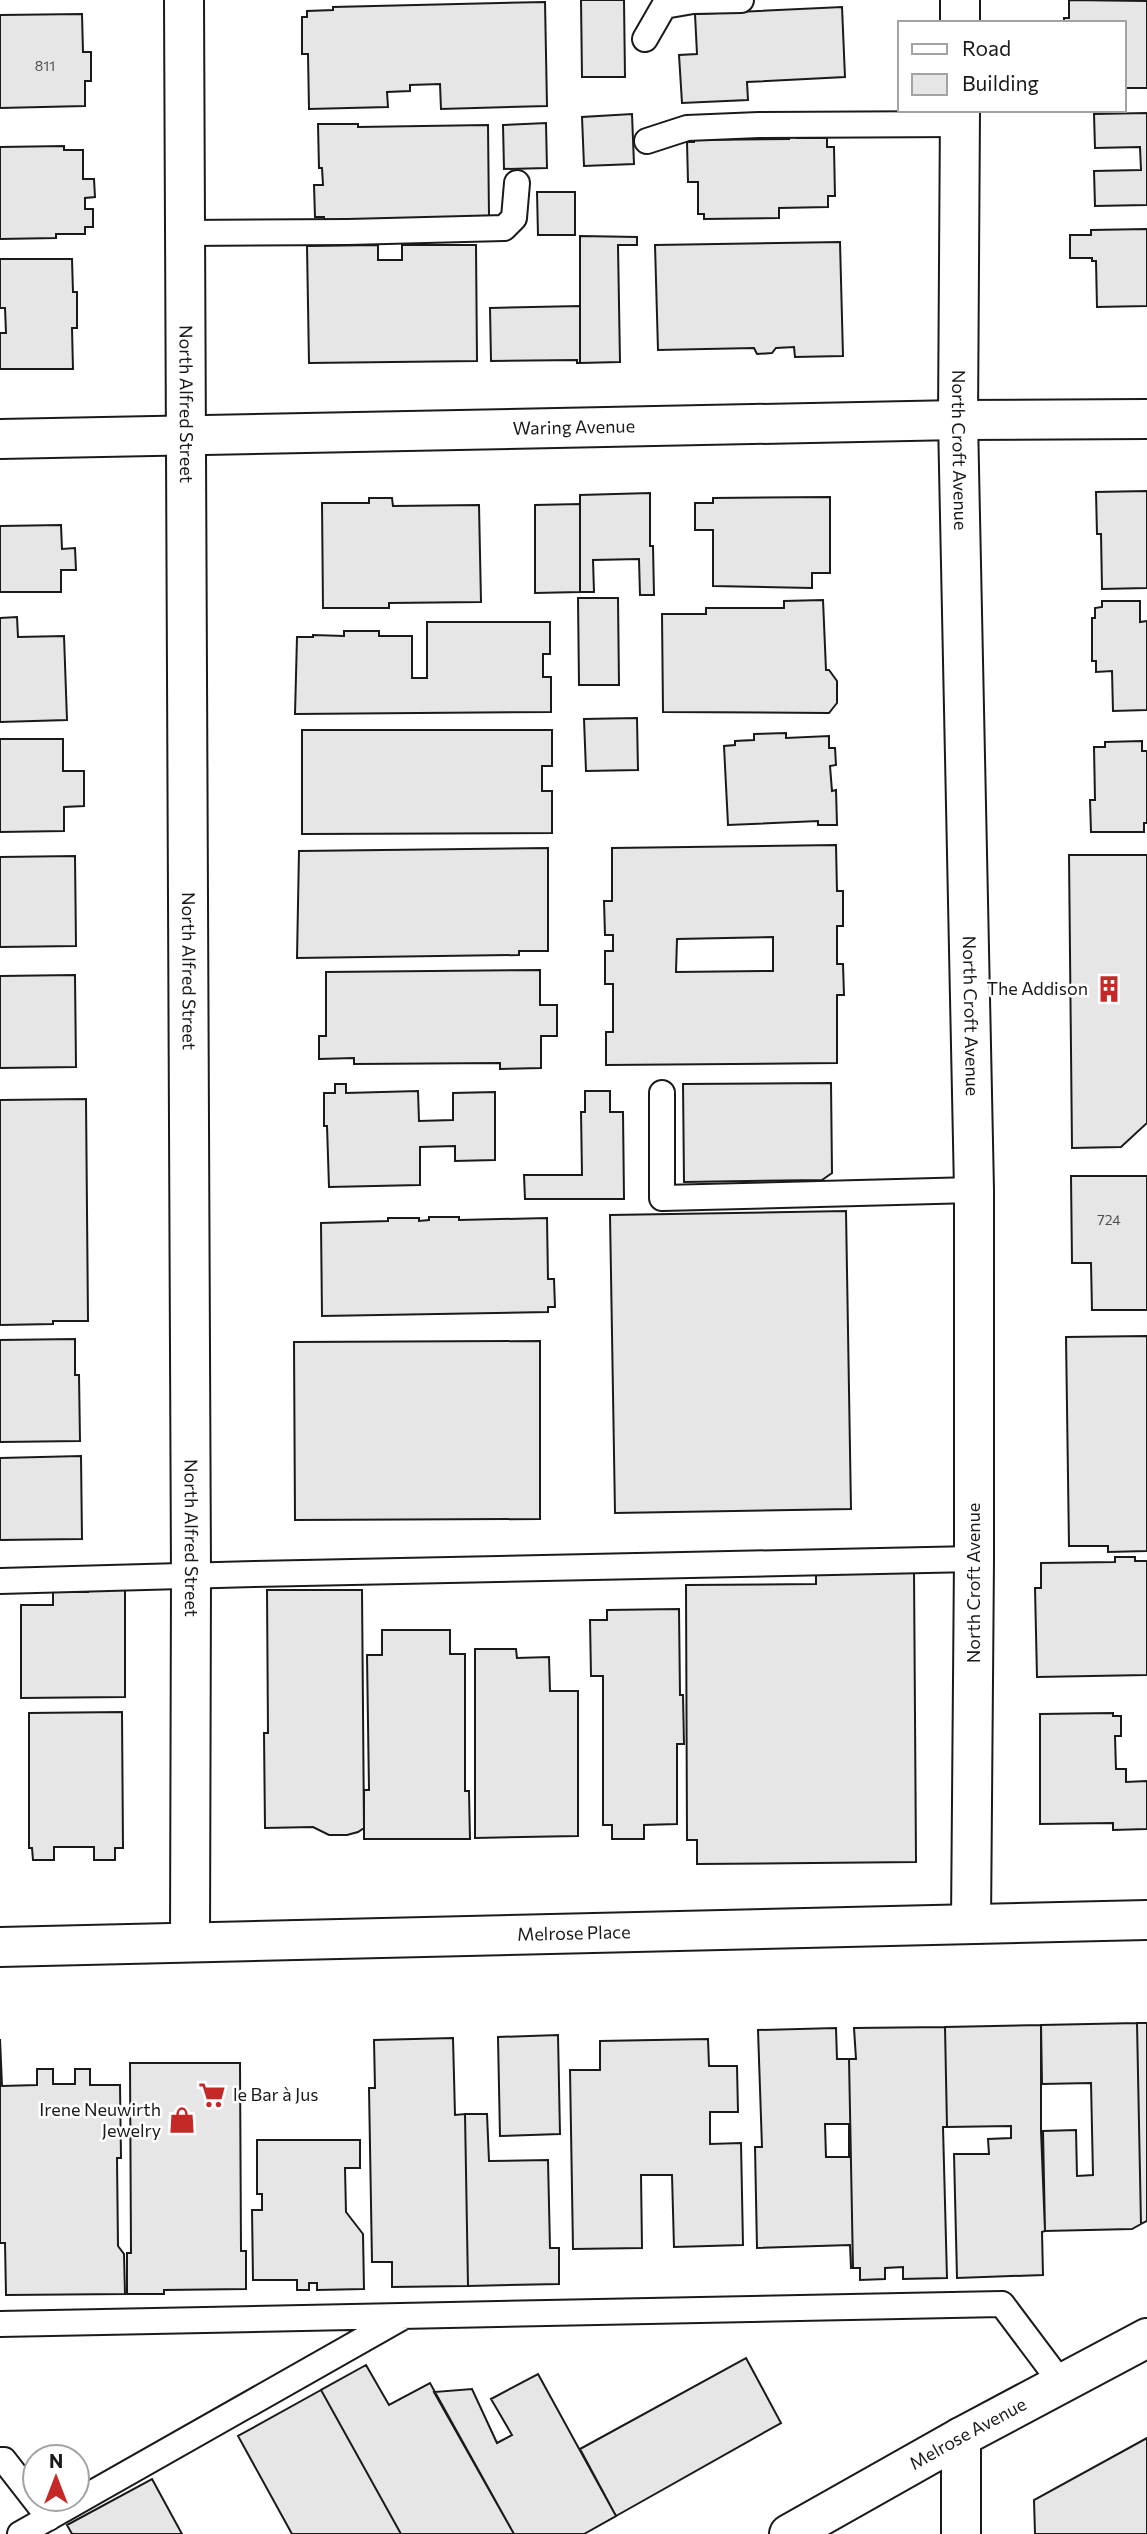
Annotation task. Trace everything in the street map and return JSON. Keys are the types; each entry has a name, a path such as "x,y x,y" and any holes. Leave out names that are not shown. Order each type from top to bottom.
{"street":[{"name":"North Alfred Street","path":"184,0 191,1575 190,1942"},
{"path":"960,0 960,21"},
{"name":"North Croft Avenue","path":"960,117 958,420 974,1190 971,1923"},
{"name":"Waring Avenue","path":"0,439 958,420 1147,419"},
{"name":"Melrose Place","path":"0,1947 1147,1920"},
{"name":"Melrose Avenue","path":"789,2534 961,2437 1147,2338"},
{"path":"961,2437 961,2534"}],"lane":[{"path":"645,39 664,6 693,1 741,0"},
{"path":"647,141 687,128 960,117"},
{"path":"184,233 504,228 513,218 517,183"},
{"path":"662,1093 662,1198 974,1190"},
{"path":"0,1581 974,1559"},
{"path":"0,2324 1002,2304 1062,2384"},
{"path":"20,2534 405,2316"},
{"path":"0,2460 4,2460 49,2518"}],"building":[{"path":"581,0 624,0 625,77 582,77"},
{"path":"1069,0 1147,1 1147,88 1126,88 1126,21 1064,21 1064,18 1069,18"},
{"path":"545,2 547,106 441,109 440,84 410,85 410,91 387,92 388,107 309,109 308,54 302,54 302,17 307,17 307,11 333,10 333,7"},
{"path":"842,7 845,77 747,82 748,100 682,103 679,55 697,54 695,14"},
{"path":"82,14 83,52 91,52 91,81 85,81 85,106 0,108 0,15"},
{"path":"1147,113 1147,205 1095,206 1094,171 1141,170 1140,147 1095,148 1094,114"},
{"path":"632,114 634,164 584,166 582,117"},
{"path":"546,123 547,168 504,169 503,125"},
{"path":"318,124 358,124 358,127 488,125 489,217 324,225 324,217 315,217 314,185 323,185 322,168 319,168"},
{"path":"789,135 797,135 797,138 827,138 827,147 834,147 835,196 828,196 828,207 779,208 779,218 704,219 704,214 698,214 698,182 688,182 687,142 789,139"},
{"path":"64,146 64,150 83,150 83,179 94,179 95,197 85,198 85,209 93,209 93,227 85,227 85,234 56,234 56,238 0,239 0,147"},
{"path":"537,192 575,192 575,235 538,235"},
{"path":"1147,229 1147,306 1097,307 1096,261 1092,261 1092,258 1070,258 1070,235 1091,235 1091,230"},
{"path":"580,236 637,237 637,245 618,245 620,362 580,363"},
{"path":"840,242 843,356 795,357 794,347 776,348 772,353 757,354 754,348 658,350 655,245"},
{"path":"378,245 378,260 402,260 402,245 476,245 477,361 309,363 307,246"},
{"path":"0,259 72,259 73,292 77,292 77,328 72,328 73,369 0,369 0,333 6,333 5,308 0,308"},
{"path":"580,306 580,363 577,363 577,360 491,361 490,308"},
{"path":"1147,491 1147,588 1102,589 1101,534 1097,534 1096,492"},
{"path":"650,493 654,595 640,595 639,559 593,560 594,592 580,592 580,495"},
{"path":"830,497 830,573 812,573 812,588 713,586 713,530 695,530 695,503 713,503 713,498"},
{"path":"369,498 392,498 393,506 479,505 481,602 389,603 389,608 323,608 322,503 369,503"},
{"path":"580,504 580,592 535,593 535,505"},
{"path":"61,525 62,549 75,548 76,570 61,570 61,592 0,592 0,526"},
{"path":"578,598 618,598 619,685 579,685"},
{"path":"823,600 826,670 829,670 837,681 837,703 829,713 663,712 662,614 706,614 706,608 784,608 784,601"},
{"path":"1102,601 1140,601 1140,622 1147,621 1147,710 1113,711 1112,671 1096,672 1096,661 1092,661 1092,618 1095,618 1095,608 1102,607"},
{"path":"17,617 18,637 64,636 67,720 0,722 0,618"},
{"path":"427,622 550,622 550,654 543,654 543,677 551,677 551,712 295,714 297,637 344,636 344,631 379,631 379,636 412,636 412,678 427,678"},
{"path":"637,718 638,770 586,771 584,719"},
{"path":"302,730 552,730 552,766 542,766 542,791 552,791 552,833 302,834"},
{"path":"786,733 786,738 829,736 829,748 835,748 836,765 830,766 832,791 836,790 837,825 818,825 818,821 728,825 724,746 735,745 735,741 754,740 754,734"},
{"path":"0,739 63,739 63,771 84,771 84,806 64,807 64,831 0,832"},
{"path":"1142,741 1142,751 1147,751 1147,823 1144,823 1144,832 1091,832 1090,800 1095,800 1094,747 1105,747 1105,742"},
{"path":"836,845 837,891 843,891 843,926 837,926 837,964 843,964 844,995 837,995 837,1063 606,1065 606,1032 613,1032 613,984 605,984 605,951 613,951 613,935 605,935 604,901 612,901 612,848","holes":["773,937 773,971 676,972 677,939"]},
{"path":"548,848 548,951 519,951 519,955 297,958 299,851"},
{"name":"The Addison","path":"1069,855 1147,855 1147,1123 1121,1147 1072,1148"},
{"path":"75,856 76,946 0,947 0,857"},
{"path":"540,970 540,1005 557,1005 557,1036 541,1036 541,1068 500,1069 500,1063 354,1064 354,1058 319,1059 319,1036 326,1036 326,972"},
{"path":"75,975 76,1067 0,1068 0,976"},
{"path":"831,1083 832,1173 822,1180 684,1182 683,1084"},
{"path":"335,1084 346,1084 346,1093 418,1091 419,1121 453,1120 453,1093 495,1092 495,1160 455,1161 455,1146 420,1147 420,1185 329,1187 324,1093 335,1093"},
{"path":"585,1091 610,1091 610,1112 623,1112 624,1199 525,1199 524,1175 582,1175 581,1112 585,1112"},
{"path":"86,1099 88,1321 0,1325 0,1100"},
{"path":"1071,1176 1147,1176 1147,1310 1092,1310 1091,1263 1072,1263"},
{"path":"846,1211 851,1509 615,1513 610,1215"},
{"path":"429,1217 459,1217 459,1220 547,1218 548,1279 554,1279 555,1307 548,1307 548,1312 322,1316 321,1223 388,1221 388,1218 419,1218 419,1221 429,1220"},
{"path":"1147,1336 1147,1551 1108,1552 1108,1546 1069,1546 1066,1337"},
{"path":"75,1339 75,1375 79,1375 80,1441 0,1442 0,1340"},
{"path":"540,1341 540,1519 295,1520 294,1342"},
{"path":"81,1456 82,1539 0,1540 0,1458"},
{"path":"1115,1557 1135,1557 1135,1561 1147,1561 1147,1675 1037,1677 1035,1588 1041,1588 1041,1563 1115,1562"},
{"path":"914,1570 916,1862 697,1864 697,1840 687,1840 686,1585 816,1584 816,1571"},
{"path":"125,1587 125,1697 21,1698 21,1605 53,1605 53,1592 88,1592 88,1588"},
{"path":"267,1590 362,1590 364,1828 358,1832 329,1835 313,1827 265,1828 264,1733 268,1733"},
{"path":"679,1609 680,1695 683,1695 684,1744 677,1744 677,1824 644,1825 644,1839 612,1839 612,1825 603,1825 603,1676 591,1676 590,1620 607,1620 607,1610"},
{"path":"382,1630 450,1630 450,1654 465,1654 465,1791 469,1791 470,1839 364,1839 364,1790 369,1790 367,1655 382,1655"},
{"path":"475,1649 516,1649 517,1658 549,1657 550,1691 578,1691 578,1836 475,1838"},
{"path":"122,1712 123,1848 115,1848 115,1860 94,1860 94,1847 54,1847 54,1860 33,1860 32,1848 29,1848 29,1713"},
{"path":"1113,1713 1113,1716 1121,1716 1121,1736 1115,1736 1116,1769 1126,1769 1126,1782 1147,1781 1147,1829 1113,1830 1113,1823 1040,1824 1040,1714"},
{"path":"1137,2023 1141,2224 1132,2229 1045,2231 1043,2131 1076,2130 1077,2176 1093,2175 1091,2083 1042,2084 1041,2025"},
{"path":"1137,2023 1147,2023 1147,2221 1141,2224"},
{"path":"1041,2025 1045,2231 1042,2232 1043,2275 957,2278 954,2154 989,2154 988,2139 1011,2138 1011,2126 947,2127 945,2027"},
{"path":"945,2027 947,2127 943,2127 947,2278 903,2279 903,2267 885,2268 885,2279 860,2280 860,2268 853,2268 849,2059 856,2059 854,2028"},
{"path":"836,2028 837,2059 849,2059 853,2268 850,2245 757,2248 755,2147 762,2147 758,2030","holes":["825,2124 849,2124 849,2157 826,2157"]},
{"path":"558,2035 560,2134 500,2136 498,2037"},
{"path":"453,2038 455,2115 465,2114 468,2286 392,2287 392,2262 372,2262 369,2088 375,2088 374,2040"},
{"path":"0,2039 2,2086 37,2085 37,2069 53,2069 53,2084 75,2084 75,2069 90,2069 90,2085 120,2085 118,2246 124,2254 125,2294 6,2295 5,2243 0,2243"},
{"path":"708,2039 709,2066 737,2066 738,2112 710,2112 710,2144 741,2143 743,2245 674,2247 672,2175 641,2175 642,2248 573,2249 570,2070 600,2070 600,2041"},
{"path":"130,2063 240,2063 241,2251 246,2251 246,2289 164,2290 164,2294 127,2294 127,2253 131,2253"},
{"path":"465,2114 487,2114 489,2161 548,2160 550,2248 559,2248 559,2284 468,2286"},
{"path":"257,2140 360,2140 360,2168 345,2168 346,2212 363,2234 364,2289 317,2290 317,2283 309,2283 309,2290 297,2290 297,2280 253,2280 252,2210 262,2210 262,2194 257,2194"},
{"path":"746,2358 781,2423 616,2516 580,2449"},
{"path":"366,2365 389,2405 430,2383 514,2534 401,2534 321,2390"},
{"path":"538,2374 616,2516 584,2534 514,2534 434,2392 472,2389 497,2443 512,2435 491,2399"},
{"path":"321,2390 401,2534 292,2534 238,2436"},
{"path":"1147,2438 1147,2534 1035,2534 1034,2500"},
{"path":"152,2479 182,2534 72,2534 67,2525"}],"place":[{"name":"The Addison","path":"1109,989"},
{"name":"le Bar à Jus","path":"212,2095"},
{"name":"Irene Neuwirth Jewelry","path":"182,2120"}]}
